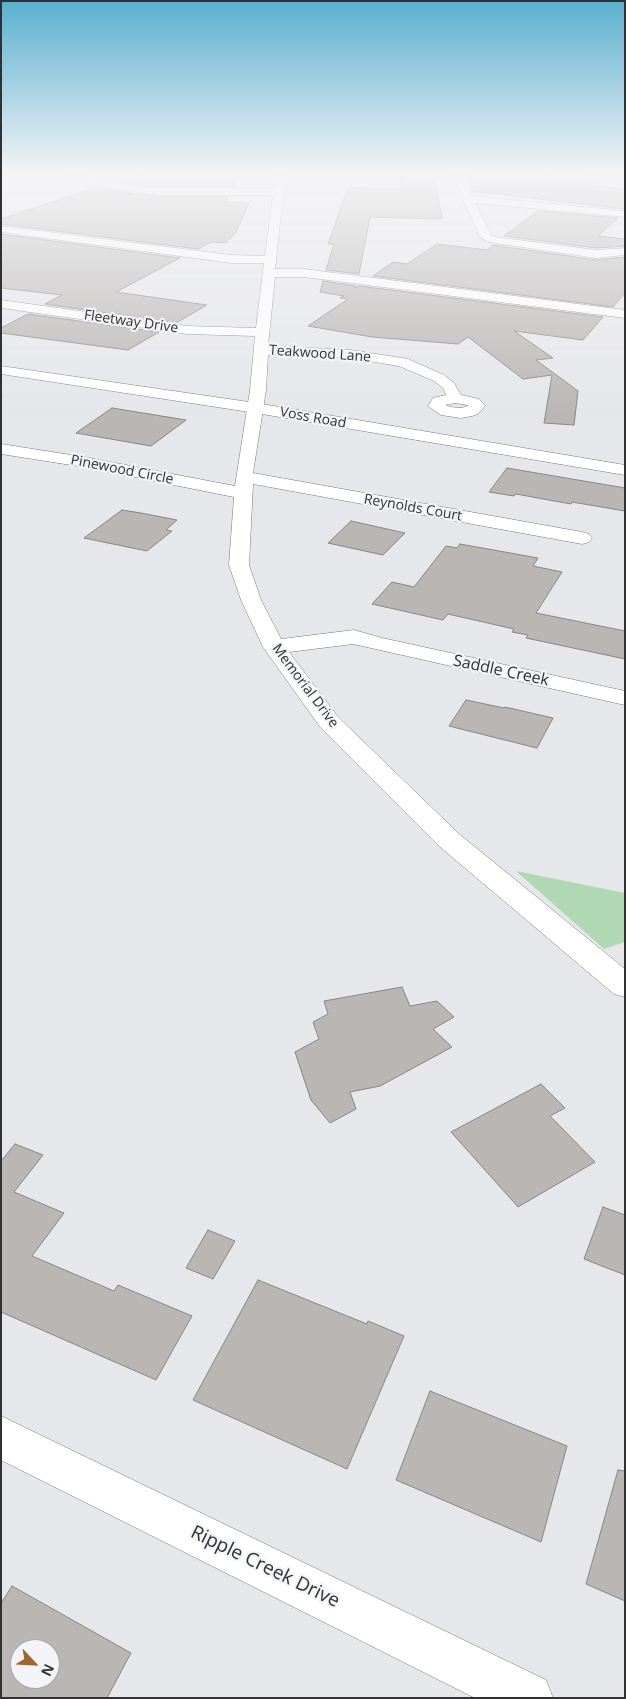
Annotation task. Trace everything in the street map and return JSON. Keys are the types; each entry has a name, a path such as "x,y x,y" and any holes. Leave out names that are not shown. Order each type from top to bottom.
{"street":[{"path":"195,254 231,259 271,260"},
{"name":"Memorial Drive","path":"272,254 256,403 244,485 239,565 251,600 274,647 329,722 448,840 619,973"},
{"path":"270,274 304,273 625,314"},
{"name":"Fleetway Drive","path":"1,304 186,330 262,332"},
{"name":"Teakwood Lane","path":"261,350 351,354 403,362 439,378 449,386 455,398"},
{"name":"Voss Road","path":"1,359 625,470"},
{"name":"Voss Road","path":"1,370 119,389 256,403 625,458"},
{"name":"Pinewood Circle","path":"1,449 244,485"},
{"name":"Reynolds Court","path":"244,485 582,538"},
{"name":"Saddle Creek","path":"274,647 334,650 378,644 625,698"},
{"name":"Ripple Creek Drive","path":"1,1437 528,1698"}],"green space":[{"path":"516,871 625,893 625,942 604,949"}],"building":[{"path":"1,254 152,254 180,258 116,292 207,305 176,323 45,304 62,295 1,288"},
{"path":"331,254 363,254 359,274 326,270"},
{"path":"422,254 557,254 596,260 625,257 625,293 613,307 373,276 393,262 407,264"},
{"path":"323,281 356,286 356,288 359,286 603,317 583,340 514,331 553,358 536,360 578,391 574,425 544,423 552,375 523,379 468,337 458,344 372,337 308,326 348,299 340,298 344,296 320,292"},
{"path":"28,314 159,332 128,350 1,333 1,328"},
{"path":"112,408 186,420 151,446 76,433"},
{"path":"507,468 625,488 625,511 516,494 514,496 489,492"},
{"path":"122,510 177,520 166,530 172,531 147,551 84,538"},
{"path":"351,521 405,533 383,555 328,543"},
{"path":"460,544 538,558 533,566 562,572 536,613 625,631 625,659 526,638 528,635 512,632 514,629 448,614 443,620 372,604 392,582 414,587 446,546 457,548"},
{"path":"466,700 553,718 537,748 449,726"},
{"path":"402,987 410,1006 437,1001 454,1017 433,1029 452,1047 380,1086 350,1092 356,1109 330,1123 311,1100 295,1052 319,1039 313,1022 328,1014 324,1001"},
{"path":"541,1084 565,1108 550,1116 595,1162 518,1207 451,1132"},
{"path":"15,1144 43,1155 14,1192 64,1213 32,1256 114,1291 118,1285 192,1316 156,1380 1,1312 1,1161"},
{"path":"603,1207 625,1215 625,1275 584,1259"},
{"path":"208,1230 235,1241 213,1279 186,1268"},
{"path":"258,1280 367,1324 368,1321 404,1336 347,1469 193,1400"},
{"path":"430,1391 567,1446 541,1542 396,1480"},
{"path":"618,1470 625,1471 625,1601 586,1584"},
{"path":"12,1586 131,1653 107,1698 1,1698 1,1603"}]}
